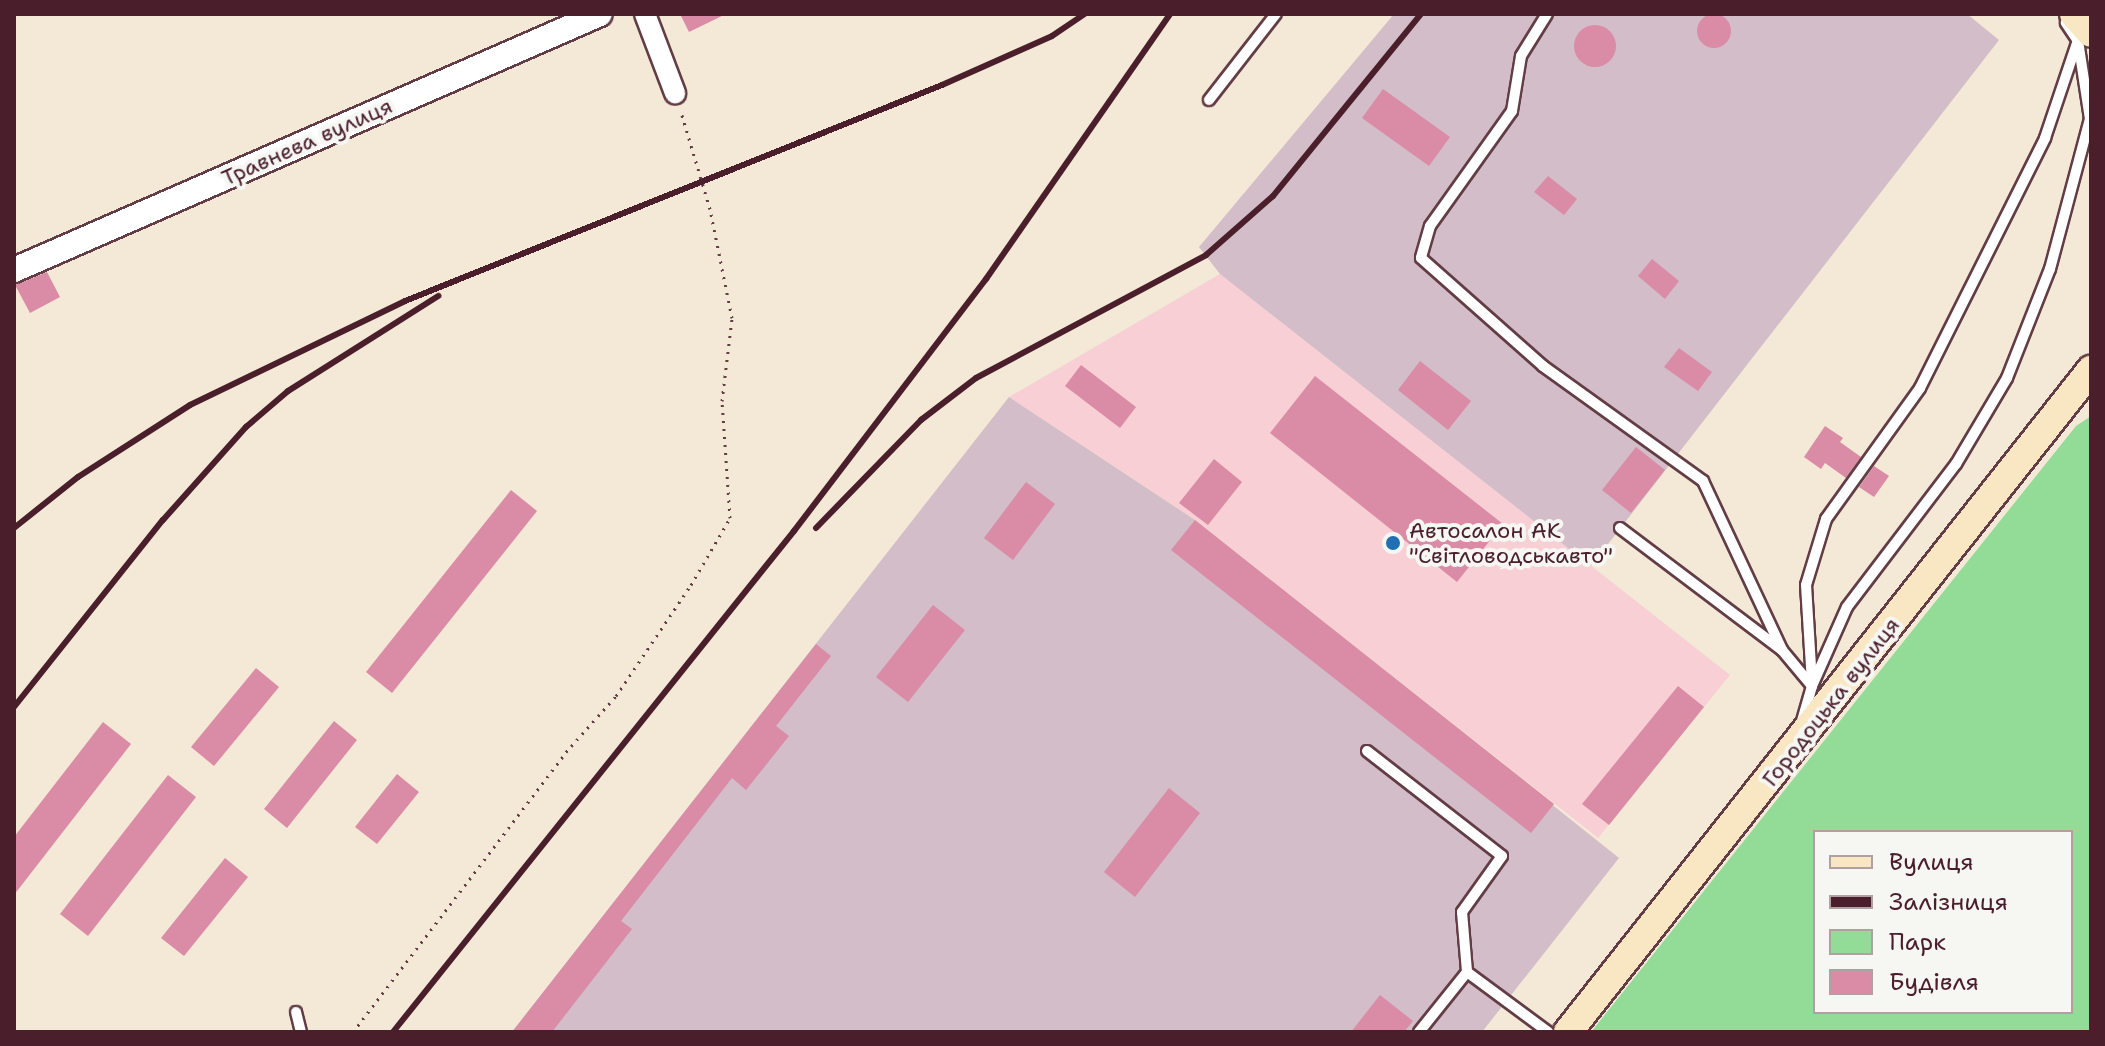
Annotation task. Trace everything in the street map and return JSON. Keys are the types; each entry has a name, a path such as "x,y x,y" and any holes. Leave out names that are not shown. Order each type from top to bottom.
{"main road":[{"name":"Городоцька вулиця","path":"1568,1032 1795,749 2091,370"}],"street":[{"name":"Травнева вулиця","path":"14,270 600,14"},
{"path":"645,14 675,93"}],"lane":[{"path":"1209,100 1276,14"},
{"path":"1547,14 1521,56 1512,111 1430,226 1421,258 1543,366 1703,481 1782,650"},
{"path":"1795,749 1812,686 1847,607 1956,464 2007,378 2050,269 2090,119 2081,29 2061,14"},
{"path":"1812,686 1806,585 1826,519 1920,388 2045,138 2081,29"},
{"path":"1620,528 1782,650 1812,686"},
{"path":"1367,751 1502,856 1462,912 1467,972 1419,1032"},
{"path":"1467,972 1548,1032"},
{"path":"296,1012 301,1032"}],"path":[{"path":"353,1032 566,752 616,696 691,585 730,518 722,401 732,318 710,209 675,93"}],"shaded area":[{"path":"1394,14 1967,14 1999,40 1591,566 1220,274 1199,247"},
{"name":"Автосалон АК \"Світловодськавто\"","path":"1220,274 1730,675 1598,838 1195,520 1009,397"},
{"path":"1009,397 1195,520 1619,858 1482,1032 512,1032"}],"green space":[{"path":"2091,416 2091,1032 1591,1032 2076,426"}],"building":[{"path":"680,14 726,14 689,32"},
{"path":"1714,14 1726,19 1731,31 1726,43 1714,48 1702,43 1697,31 1702,19"},
{"path":"1595,25 1610,31 1616,46 1610,61 1595,67 1580,61 1574,46 1580,31"},
{"path":"1383,89 1450,137 1429,166 1362,118"},
{"path":"1548,176 1577,199 1564,215 1534,192"},
{"path":"1652,259 1679,281 1665,299 1638,276"},
{"path":"47,272 60,297 30,313 15,285"},
{"path":"1679,348 1712,372 1698,391 1664,367"},
{"path":"1420,361 1471,401 1448,430 1398,390"},
{"path":"1081,365 1136,407 1120,428 1065,386"},
{"path":"1315,376 1503,524 1457,582 1270,433"},
{"path":"1825,426 1843,438 1840,442 1861,457 1846,478 1825,463 1821,469 1804,457"},
{"path":"1636,447 1665,470 1631,513 1602,490"},
{"path":"1214,459 1242,482 1208,525 1179,503"},
{"path":"1874,466 1889,476 1874,497 1859,487"},
{"path":"1026,482 1055,504 1013,560 984,538"},
{"path":"511,490 537,511 392,693 366,672"},
{"path":"1195,520 1554,804 1531,833 1171,550"},
{"path":"933,605 965,630 908,702 876,677"},
{"path":"816,644 831,656 776,726 789,736 746,790 732,778 621,921 632,929 552,1032 512,1032"},
{"path":"256,668 279,687 214,766 191,747"},
{"path":"1678,686 1704,707 1609,825 1582,804"},
{"path":"334,721 357,740 287,828 264,809"},
{"path":"103,722 131,744 14,895 14,837"},
{"path":"397,774 419,792 377,844 355,827"},
{"path":"168,775 196,797 88,936 60,914"},
{"path":"1169,788 1200,813 1135,897 1104,872"},
{"path":"225,858 248,877 184,956 161,938"},
{"path":"1380,995 1413,1021 1404,1032 1351,1032"}],"railway":[{"path":"14,528 78,477 190,405 405,301 942,85 1052,36 1085,14"},
{"path":"393,1032 794,531 986,279 1170,14"},
{"path":"816,528 921,420 976,378 1206,255 1273,196 1421,14"},
{"path":"14,707 163,520 246,427 288,391 438,296"}],"place":[{"name":"Автосалон АК \"Світловодськавто\"","path":"1393,543"}]}
